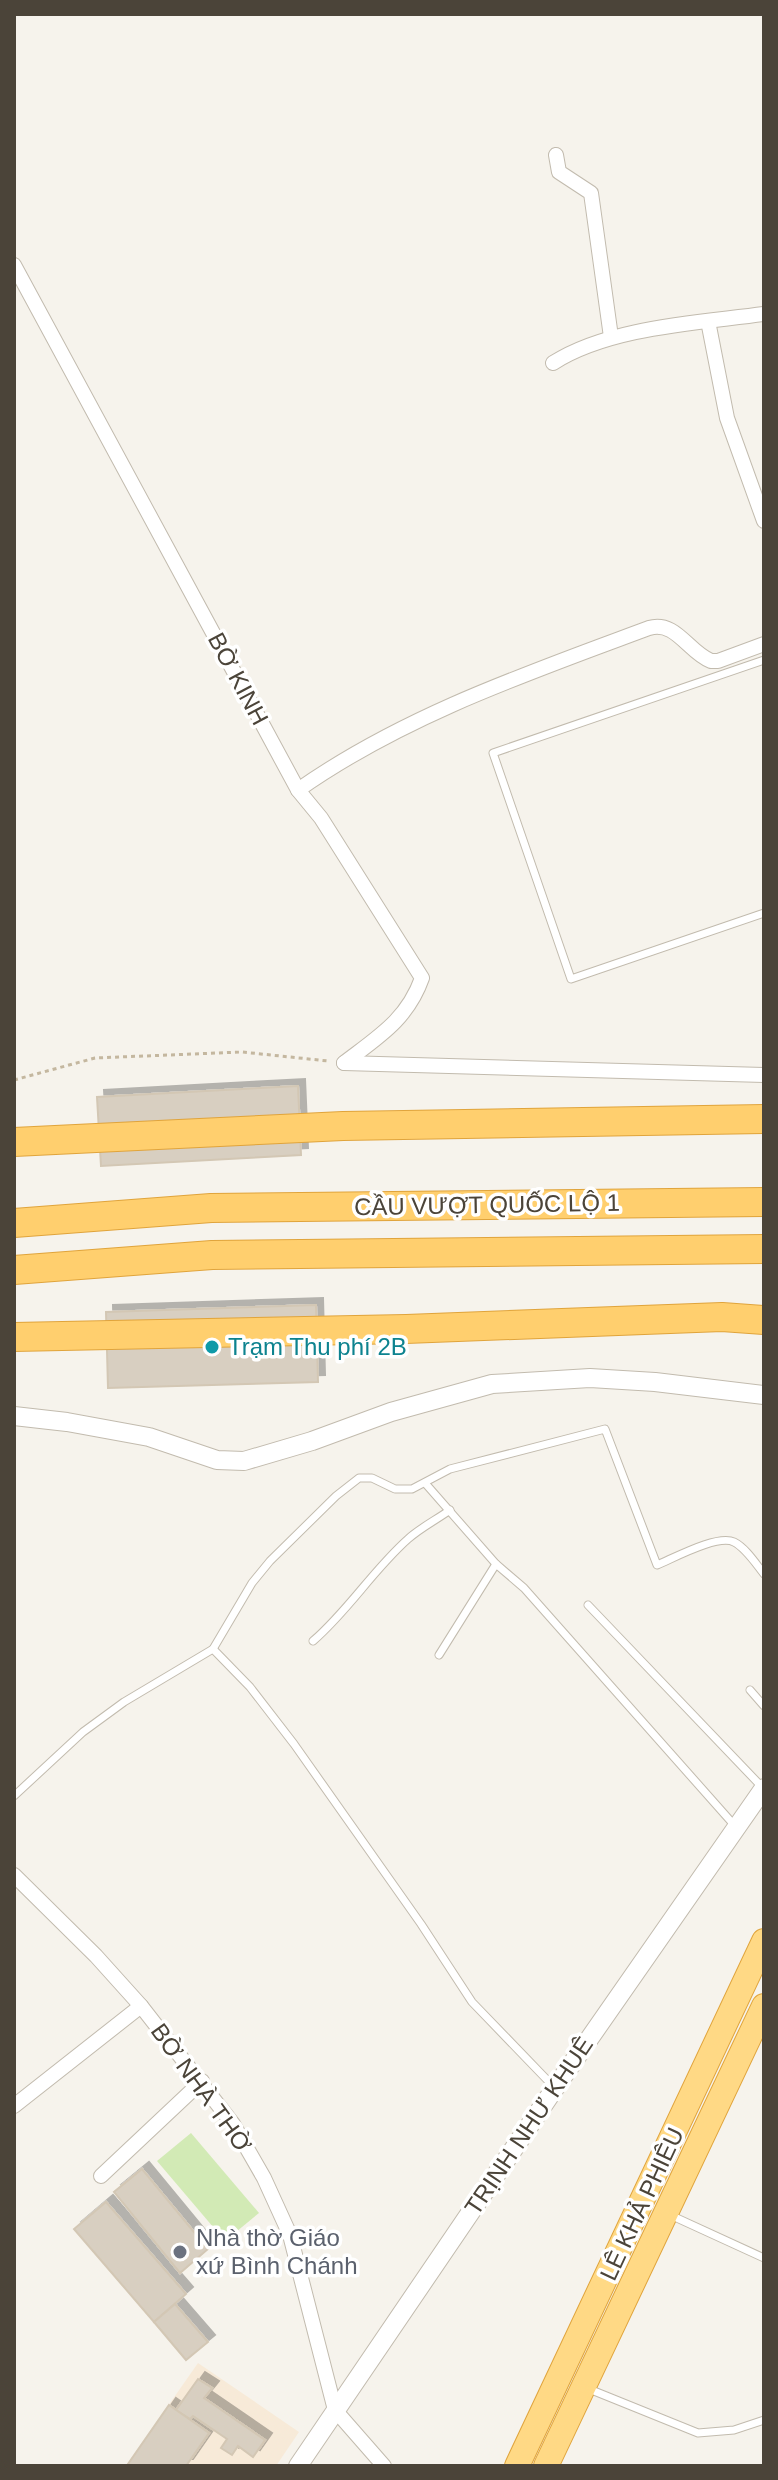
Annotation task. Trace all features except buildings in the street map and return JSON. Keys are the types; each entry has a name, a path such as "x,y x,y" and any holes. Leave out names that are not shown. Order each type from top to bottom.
{"highway":[{"path":"14,1142 343,1126 764,1119"},
{"name":"CẦU VƯỢT QUỐC LỘ 1","path":"14,1223 211,1208 764,1202"},
{"name":"CẦU VƯỢT QUỐC LỘ 1","path":"14,1270 212,1255 764,1249"},
{"path":"14,1337 406,1329 722,1317 764,1320"},
{"name":"LÊ KHẢ PHIÊU","path":"517,2466 764,1941"},
{"name":"LÊ KHẢ PHIÊU","path":"546,2466 764,2006"}],"street":[{"path":"556,155 559,172 591,193 611,337"},
{"name":"BỜ KINH","path":"14,265 298,790 321,818 422,978 416,995 399,1021 344,1063"},
{"path":"553,363 569,353 611,337 764,314"},
{"path":"708,321 727,418 764,521"},
{"path":"298,790 338,762 433,714 649,628 661,626 671,630 711,661 764,644"},
{"path":"344,1063 764,1075"},
{"path":"14,1416 149,1437 217,1460 244,1461 312,1441 391,1412 492,1384 590,1378 764,1395"},
{"name":"TRỊNH NHƯ KHUÊ","path":"298,2466 764,1788"},
{"name":"BỜ NHÀ THỜ","path":"14,1875 96,1956 141,2006 233,2124 290,2235 335,2410 384,2466"},
{"path":"14,2106 141,2006"},
{"path":"101,2176 202,2081"}],"lane":[{"path":"764,660 493,753 571,979 764,913"},
{"path":"14,1796 83,1732 124,1702 213,1649 252,1583 270,1561 354,1480 372,1478 404,1490 450,1469 605,1429 657,1565 719,1540 731,1540 764,1574"},
{"path":"425,1483 496,1564 524,1588 737,1827"},
{"path":"313,1641 336,1622 349,1602 408,1539 450,1510"},
{"path":"439,1655 496,1564"},
{"path":"588,1605 764,1788"},
{"path":"213,1649 250,1687 294,1744 472,2002 555,2088"},
{"path":"750,1690 764,1706"},
{"path":"666,2213 764,2258"},
{"path":"584,2386 698,2433 734,2430 764,2420"}],"path":[{"path":"14,1080 95,1058 242,1052 344,1063"}],"shaded area":[{"path":"198,2363 299,2432 276,2466 126,2466"}],"green space":[{"path":"191,2133 259,2213 225,2241 157,2161"}],"place":[{"name":"Trạm Thu phí 2B","path":"212,1347"},
{"name":"Nhà thờ Giáo xứ Bình Chánh","path":"180,2252"}]}
